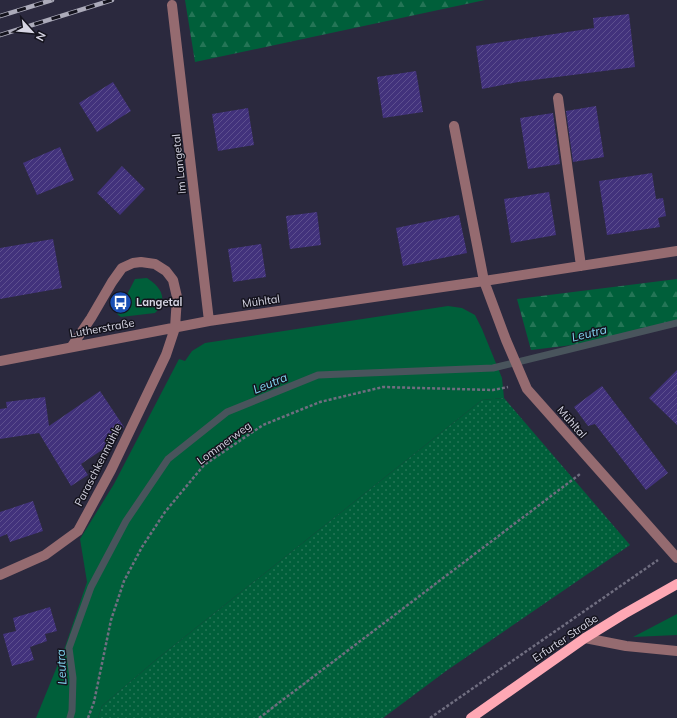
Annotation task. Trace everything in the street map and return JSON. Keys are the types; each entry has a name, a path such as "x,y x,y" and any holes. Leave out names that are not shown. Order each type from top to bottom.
{"main road":[{"name":"Erfurter Straße","path":"471,718 585,638 677,584"}],"street":[{"name":"Im Langetal","path":"172,4 209,320"},
{"path":"558,98 581,266"},
{"name":"Mühltal","path":"454,126 484,281 506,340 527,389 674,556"},
{"name":"Mühltal","path":"209,320 484,281 677,251"},
{"name":"Paraschkenmühle","path":"0,575 45,555 78,531 111,470 166,355 174,328 177,297 173,280 166,271 155,264 141,262 133,263 122,268 72,346"},
{"name":"Lutherstraße","path":"0,361 209,320"},
{"path":"585,638 626,646 677,651"}],"path":[{"name":"Lommerweg","path":"88,718 94,702 112,620 124,581 142,547 161,518 204,465 263,425 320,402 383,388 492,390 509,387 527,389"},
{"path":"259,718 580,474"},
{"path":"430,718 654,563 674,556"}],"green space":[{"path":"185,0 485,0 195,62"},
{"path":"147,278 157,286 161,293 162,301 160,307 155,313 121,317 117,314 135,279"},
{"path":"677,279 677,323 597,342 531,350 517,299"},
{"path":"448,306 462,308 475,315 502,378 504,398 482,400 157,659 102,706 98,718 36,718 65,647 87,582 80,539 114,484 179,359 185,361 192,351 205,343"},
{"path":"504,398 630,545 446,671 383,718 98,718 102,706 157,659 482,400"},
{"path":"677,614 677,635 633,637"}],"building":[{"path":"629,14 635,67 518,82 482,89 476,46 594,28 593,18"},
{"path":"416,71 423,112 383,118 377,77"},
{"path":"113,82 131,111 97,132 79,103"},
{"path":"596,106 604,157 573,162 566,111"},
{"path":"248,108 254,145 218,151 212,114"},
{"path":"553,113 560,164 528,169 520,118"},
{"path":"60,147 74,180 37,195 23,163"},
{"path":"122,166 145,189 120,215 97,193"},
{"path":"652,173 656,199 663,198 666,216 658,218 660,227 607,235 599,181"},
{"path":"549,192 556,235 511,243 504,199"},
{"path":"317,212 321,245 290,249 286,216"},
{"path":"459,215 467,253 403,266 396,228"},
{"path":"53,239 62,288 0,299 0,248"},
{"path":"261,244 266,277 233,282 228,249"},
{"path":"677,370 677,425 649,398"},
{"path":"602,386 668,473 646,490 595,424 588,426 574,407"},
{"path":"100,391 124,427 104,441 108,446 81,464 88,475 71,486 39,433 0,439 0,409 7,408 6,402 45,397 49,426"},
{"path":"33,501 43,531 10,542 7,534 0,537 0,512"},
{"path":"50,607 57,631 45,634 47,641 30,647 34,660 12,666 3,634 16,631 13,618"}],"waterway":[{"name":"Leutra","path":"70,718 72,711 73,678 69,648 91,587 126,521 168,459 227,412 318,375 493,368 677,323"}],"railway":[{"path":"0,16 52,0"},
{"path":"0,35 112,0"}],"place":[{"name":"Langetal","path":"120,302"}]}
